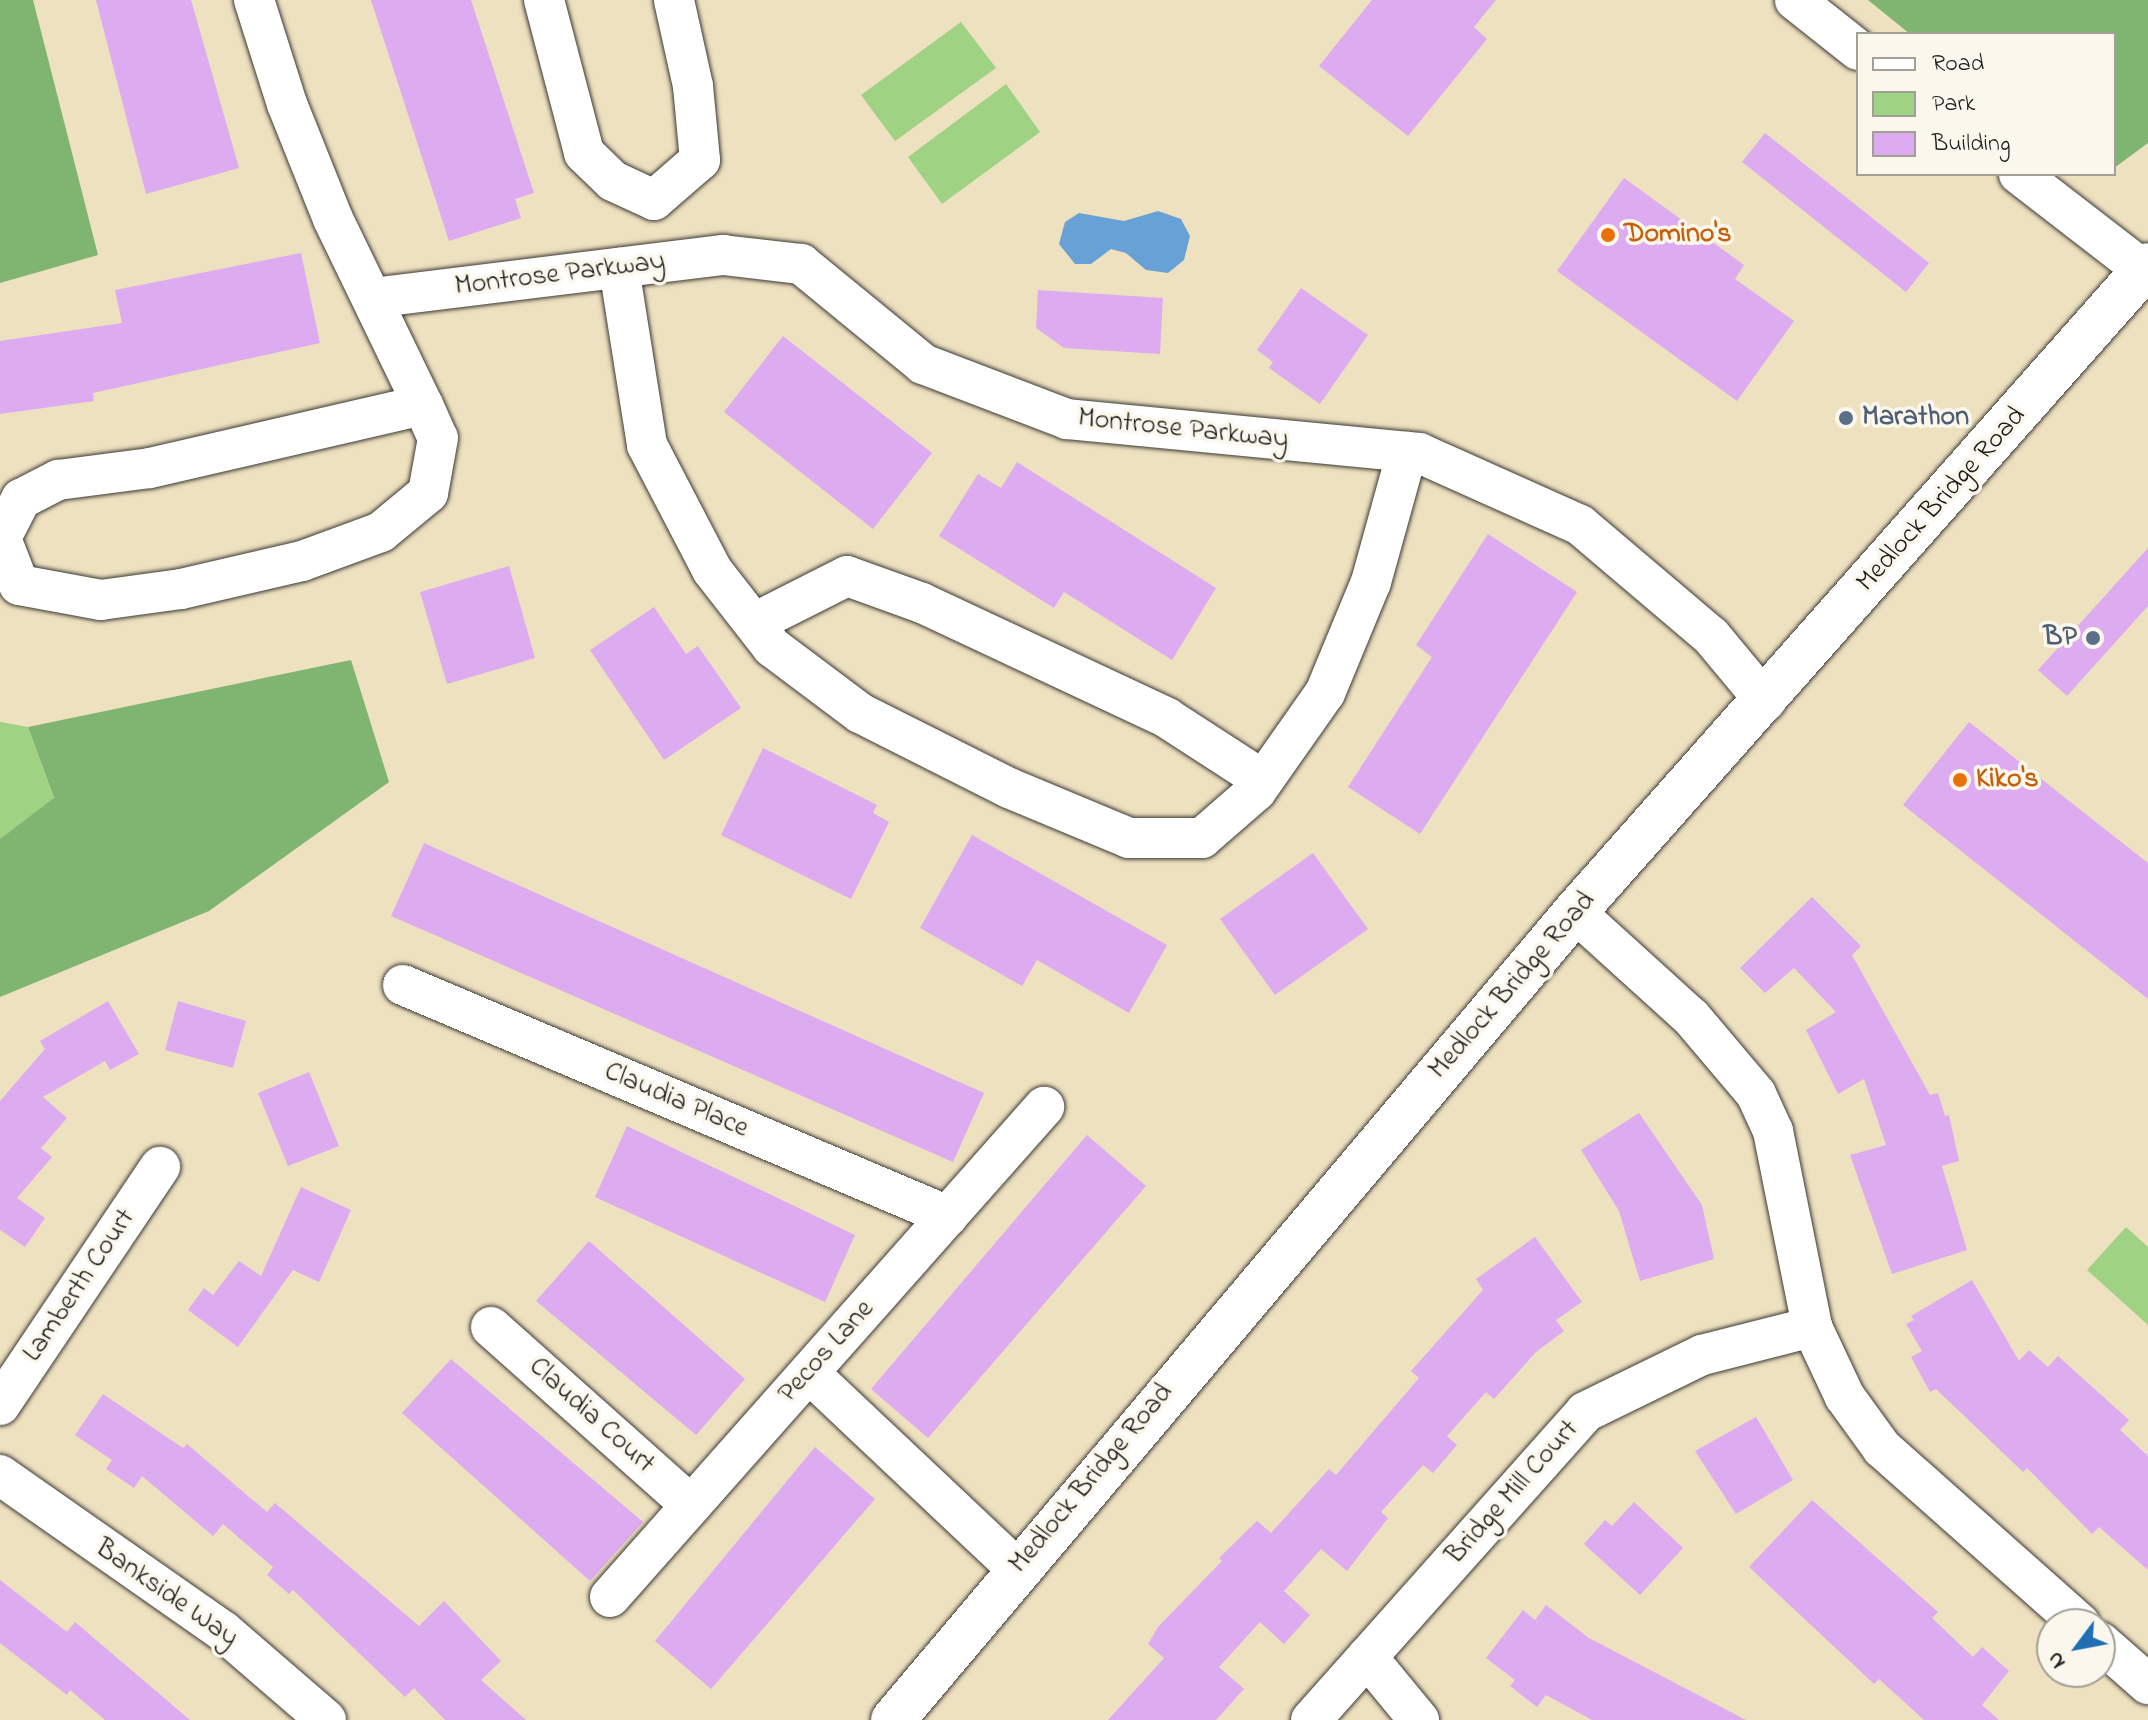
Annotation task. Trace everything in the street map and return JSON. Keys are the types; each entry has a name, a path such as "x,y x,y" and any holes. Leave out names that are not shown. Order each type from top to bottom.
{"main road":[{"name":"Medlock Bridge Road","path":"893,1720 1016,1568 1575,912 2146,270"}],"street":[{"path":"254,0 287,104 372,298 423,405 438,438 428,493 381,532 302,561 181,589 101,600 19,585 1,538 21,499 58,480 150,468 423,405"},
{"path":"544,0 584,153 613,181 654,200 675,261"},
{"path":"654,200 700,160 693,86 674,0"},
{"path":"1795,0 1856,48"},
{"path":"2022,176 2146,270"},
{"name":"Montrose Parkway","path":"372,298 723,255 801,264 923,364 1067,419 1407,452 1580,525 1711,636 1765,701"},
{"path":"619,268 647,445 712,570 772,647 860,713 1009,788 1129,838 1202,838 1263,780 1325,693 1371,582 1407,452"},
{"path":"754,623 847,576 922,603 1167,718 1263,780"},
{"path":"1575,912 1691,1017 1756,1094 1773,1131 1812,1327 1845,1397 1882,1448 2062,1608"},
{"name":"Claudia Place","path":"403,985 948,1216"},
{"name":"Pecos Lane","path":"610,1597 1044,1107"},
{"name":"Lamberth Court","path":"0,1405 160,1167"},
{"name":"Claudia Court","path":"491,1327 691,1505"},
{"name":"Bridge Mill Court","path":"1311,1720 1585,1412 1702,1355 1812,1327"},
{"path":"809,1373 1016,1568"},
{"name":"Bankside Way","path":"0,1475 223,1631 326,1720"},
{"path":"2116,1656 2148,1684"},
{"path":"1367,1657 1419,1720"}],"green space":[{"path":"0,0 33,0 98,255 0,283"},
{"path":"1868,0 2148,0 2148,143 2116,167 2116,32 1908,32"},
{"path":"961,22 996,68 895,141 861,95"},
{"path":"1006,84 1040,132 942,204 908,157"},
{"path":"351,660 389,782 209,911 0,997 0,839 54,798 28,727"},
{"path":"0,722 28,727 54,799 0,839"},
{"path":"2126,1227 2148,1247 2148,1325 2087,1270"}],"water":[{"path":"1158,211 1181,219 1190,236 1184,260 1168,273 1146,270 1126,253 1111,249 1091,264 1075,264 1059,244 1065,222 1079,213 1124,221"}],"building":[{"path":"96,0 191,0 239,168 146,194"},
{"path":"371,0 471,0 534,193 515,199 521,218 449,241"},
{"path":"1372,0 1496,0 1474,27 1487,39 1408,136 1319,66"},
{"path":"1765,133 1929,263 1906,292 1742,162"},
{"path":"1624,178 1744,265 1735,279 1794,321 1737,401 1557,271"},
{"path":"301,253 320,343 93,393 94,401 0,414 0,341 122,323 115,290"},
{"path":"1301,288 1368,335 1320,404 1269,368 1273,362 1257,350"},
{"path":"1038,290 1163,298 1160,354 1064,348 1036,328"},
{"path":"783,336 932,453 873,529 724,412"},
{"path":"1017,462 1216,588 1172,660 1064,592 1054,608 939,536 978,474 1001,488"},
{"path":"1488,534 1577,592 1420,834 1348,787 1432,657 1416,645"},
{"name":"BP","path":"2148,548 2148,606 2067,696 2038,670"},
{"path":"509,566 535,658 447,684 420,592"},
{"path":"654,607 686,654 698,646 741,708 664,760 590,650"},
{"path":"1969,722 2148,863 2148,999 1903,805"},
{"path":"763,748 877,805 873,813 889,822 851,899 721,835"},
{"path":"972,835 1167,945 1129,1013 1037,960 1022,986 920,928"},
{"path":"424,843 984,1093 953,1162 391,916"},
{"path":"1313,853 1368,929 1275,995 1220,919"},
{"path":"1812,897 1861,946 1852,955 1930,1095 1938,1093 1945,1116 1949,1115 1959,1161 1942,1166 1967,1250 1892,1274 1850,1155 1886,1145 1864,1079 1838,1094 1806,1030 1836,1012 1794,968 1765,993 1740,968"},
{"path":"108,1001 139,1054 110,1070 105,1061 43,1097 67,1118 41,1148 52,1157 17,1198 45,1218 25,1247 0,1230 0,1101 45,1049 40,1041"},
{"path":"178,1001 246,1021 233,1068 165,1050"},
{"path":"309,1072 339,1146 288,1166 258,1093"},
{"path":"1639,1113 1702,1205 1714,1259 1640,1281 1619,1211 1581,1150"},
{"path":"627,1126 855,1235 825,1302 595,1197"},
{"path":"1087,1135 1146,1186 928,1438 871,1389"},
{"path":"301,1187 351,1210 319,1282 293,1270 238,1347 188,1310 204,1288 213,1295 239,1261 261,1276"},
{"path":"1535,1237 1582,1302 1556,1320 1564,1331 1536,1352 1494,1399 1486,1392 1447,1436 1457,1445 1433,1473 1423,1465 1381,1512 1388,1518 1347,1571 1321,1549 1284,1591 1310,1615 1284,1644 1260,1622 1219,1667 1244,1689 1216,1720 1108,1720 1164,1658 1148,1644 1158,1627 1222,1561 1219,1558 1257,1521 1271,1533 1329,1469 1336,1475 1419,1378 1411,1371 1483,1290 1476,1279"},
{"path":"589,1241 745,1379 696,1435 536,1301"},
{"path":"1972,1280 2019,1361 2029,1350 2048,1367 2058,1356 2129,1420 2120,1430 2148,1456 2148,1570 2099,1527 2092,1534 2027,1468 2023,1472 1936,1389 1930,1392 1911,1357 1922,1351 1906,1324 1914,1320 1911,1316"},
{"path":"451,1359 643,1522 590,1581 402,1413"},
{"path":"103,1394 183,1448 187,1444 267,1512 275,1503 419,1626 444,1601 501,1661 481,1680 526,1720 445,1720 414,1688 405,1697 293,1590 289,1594 267,1575 273,1567 223,1524 213,1536 142,1476 134,1488 106,1469 112,1460 75,1435"},
{"path":"1756,1417 1793,1480 1736,1514 1695,1451"},
{"path":"815,1447 875,1499 711,1689 655,1641"},
{"path":"1812,1500 1938,1612 1932,1618 1973,1657 1982,1647 2009,1671 1982,1705 1999,1720 1924,1720 1879,1679 1874,1684 1749,1567"},
{"path":"1634,1502 1683,1548 1640,1595 1584,1544 1605,1520 1612,1526"},
{"path":"0,1580 67,1632 75,1622 190,1720 105,1720 70,1690 67,1695 0,1643"},
{"path":"1546,1605 1589,1638 1746,1720 1592,1720 1546,1695 1537,1707 1510,1686 1515,1680 1486,1658 1523,1610 1535,1620"}],"place":[{"name":"Domino's","path":"1608,235"},
{"name":"Marathon","path":"1846,418"},
{"name":"BP","path":"2093,638"},
{"name":"Kiko's","path":"1960,780"}]}
